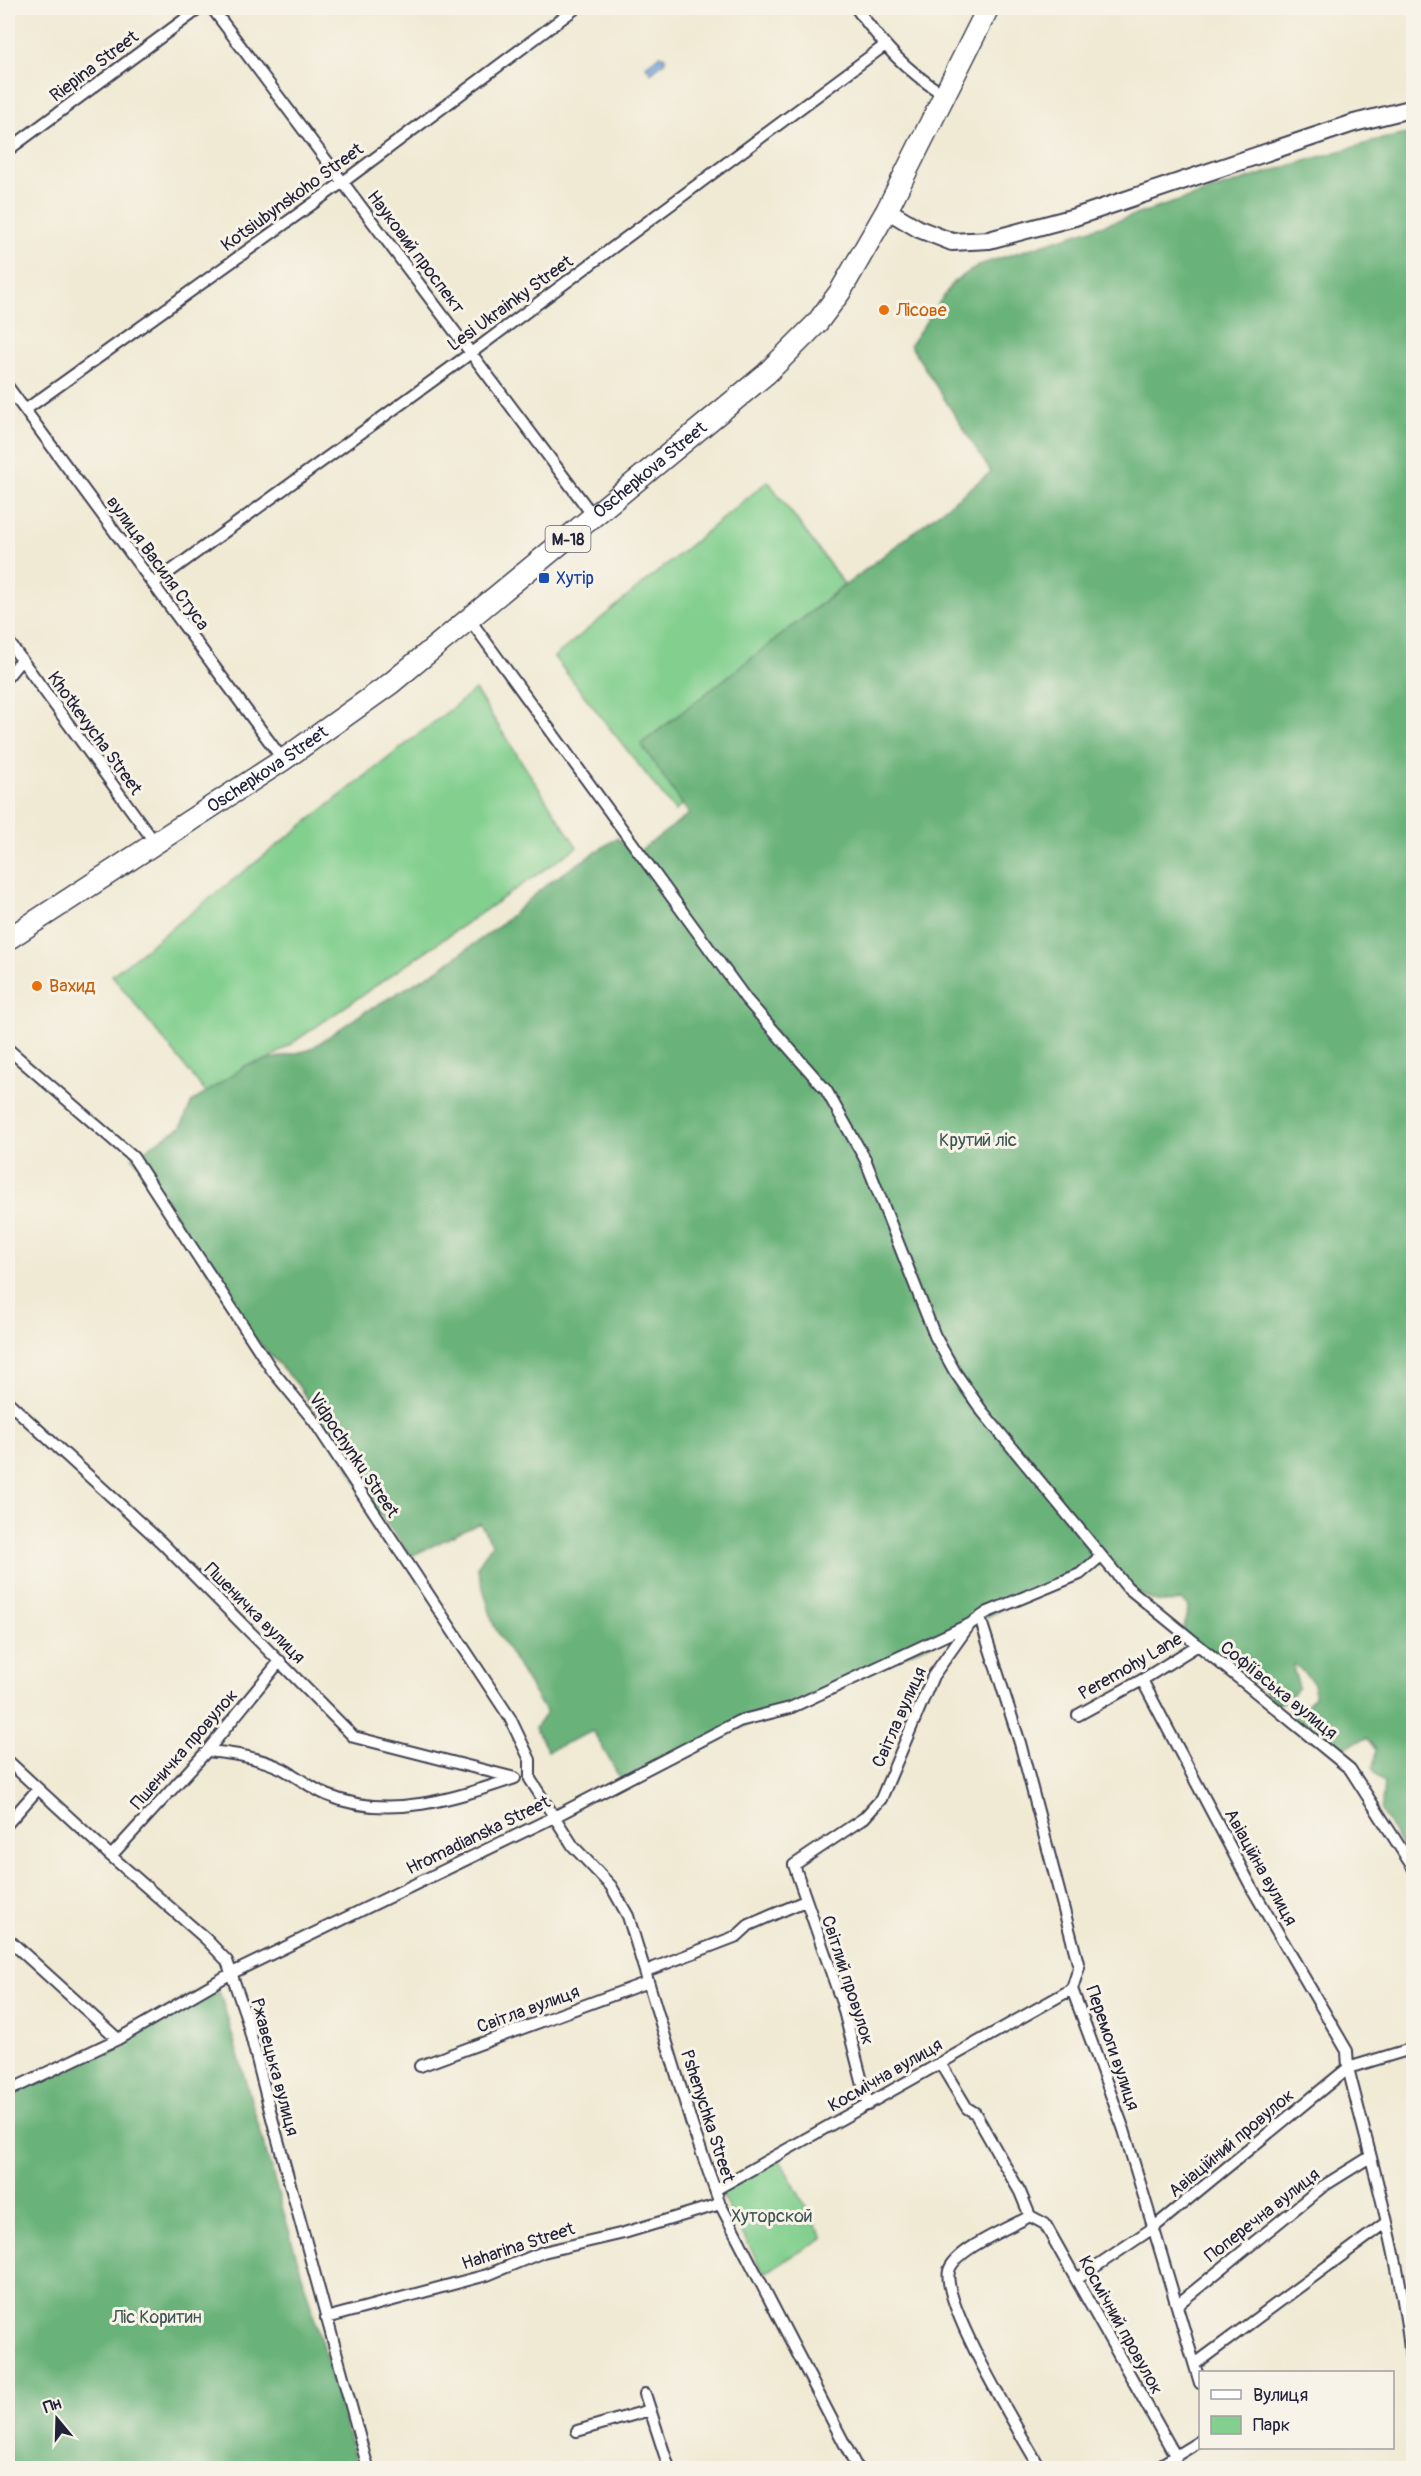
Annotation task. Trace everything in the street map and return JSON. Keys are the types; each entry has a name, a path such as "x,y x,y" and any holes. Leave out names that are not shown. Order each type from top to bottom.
{"highway":[{"name":"Oschepkova Street","path":"8,939 283,760 390,684 766,374 817,323 840,292 887,210 988,8"}],"street":[{"name":"Riepina Street","path":"8,150 200,8"},
{"name":"Науковий проспект","path":"212,8 594,517"},
{"name":"Kotsiubynskoho Street","path":"25,410 343,182 576,8"},
{"path":"856,8 884,46 914,76 944,95"},
{"name":"Lesi Ukrainky Street","path":"153,584 471,353 884,46"},
{"path":"887,210 919,229 952,242 989,240 1075,217 1354,123 1413,108"},
{"name":"вулиця Василя Стуса","path":"8,387 283,760"},
{"name":"Софіївська вулиця","path":"470,620 746,999 826,1090 865,1159 934,1336 982,1411 1127,1587 1350,1769 1413,1869"},
{"name":"Khotkevycha Street","path":"8,641 156,844"},
{"path":"8,676 21,660"},
{"name":"Vidpochynku Street","path":"8,1048 132,1157 272,1370 314,1420 510,1718 530,1760 530,1779"},
{"name":"Пшеничка вулиця","path":"8,1402 161,1542 354,1737 514,1778"},
{"path":"975,1621 1080,1574 1101,1556"},
{"name":"Hromadianska Street","path":"8,2091 118,2039 230,1974 554,1818 739,1720 790,1708 975,1621"},
{"name":"Світла вулиця","path":"794,1865 864,1818 881,1799 933,1676 975,1621"},
{"name":"Перемоги вулиця","path":"975,1621 1020,1743 1079,1967 1072,1989 1148,2202 1153,2228 1199,2379"},
{"name":"Peremohy Lane","path":"1078,1715 1142,1680 1198,1645"},
{"name":"Пшеничка провулок","path":"111,1856 207,1751 280,1661"},
{"name":"Авіаційна вулиця","path":"1142,1680 1253,1890 1347,2051 1348,2068 1379,2185 1407,2321 1413,2388"},
{"path":"207,1751 241,1756 282,1768 327,1795 363,1804 393,1806 434,1803 480,1791 514,1778 530,1779"},
{"name":"Ржавецька вулиця","path":"8,1761 206,1939 227,1961 246,2016 368,2469"},
{"name":"Pshenychka Street","path":"530,1779 573,1846 611,1886 628,1916 693,2128 720,2204 857,2469"},
{"path":"8,1823 38,1789"},
{"name":"Світлий провулок","path":"794,1865 842,2003 868,2104"},
{"name":"Світла вулиця","path":"420,2066 647,1976 737,1936 749,1925 806,1901"},
{"path":"8,1939 118,2039"},
{"name":"Космічна вулиця","path":"715,2190 1072,1989"},
{"name":"Авіаційний провулок","path":"1077,2279 1153,2228 1348,2068 1413,2048"},
{"path":"940,2062 967,2108 975,2113 1020,2192 1030,2216 960,2255 949,2271 950,2296 976,2354 1040,2469"},
{"name":"Поперечна вулиця","path":"1178,2304 1322,2187 1370,2157"},
{"name":"Haharina Street","path":"326,2318 487,2275 543,2252 624,2233 720,2204"},
{"name":"Космічний провулок","path":"1030,2216 1045,2224 1176,2457"},
{"path":"1195,2364 1387,2222"},
{"path":"645,2394 669,2469"},
{"path":"577,2431 650,2410"},
{"path":"1156,2469 1199,2442"}],"green space":[{"name":"Крутий ліс","path":"1413,133 1413,1866 1381,1811 1384,1784 1373,1769 1376,1750 1367,1738 1342,1748 1325,1744 1291,1718 1314,1697 1314,1683 1294,1663 1299,1687 1288,1700 1277,1704 1241,1669 1230,1672 1182,1635 1189,1606 1181,1600 1169,1602 1147,1598 1127,1584 1103,1557 960,1631 621,1780 593,1731 548,1751 535,1728 546,1713 494,1626 477,1567 492,1544 480,1523 411,1556 361,1490 330,1433 297,1384 250,1333 188,1241 164,1193 133,1157 181,1127 192,1102 247,1065 309,1050 363,1013 436,971 499,926 547,884 617,838 634,855 689,814 641,744 991,472 910,345 954,281 982,264 1291,165 1382,139"},
{"path":"768,481 844,584 750,663 771,731 675,811 554,657"},
{"path":"475,690 577,847 211,1099 112,975"},
{"name":"Ліс Коритин","path":"205,1987 220,1993 358,2468 8,2468 8,2094"},
{"name":"Хуторской","path":"779,2158 823,2238 764,2273 719,2191"}],"water":[{"path":"660,55 665,57 665,61 651,73 646,66"}],"place":[{"name":"Лісове","path":"884,310"},
{"name":"Хутір","path":"544,578"},
{"name":"Вахид","path":"37,986"}]}
